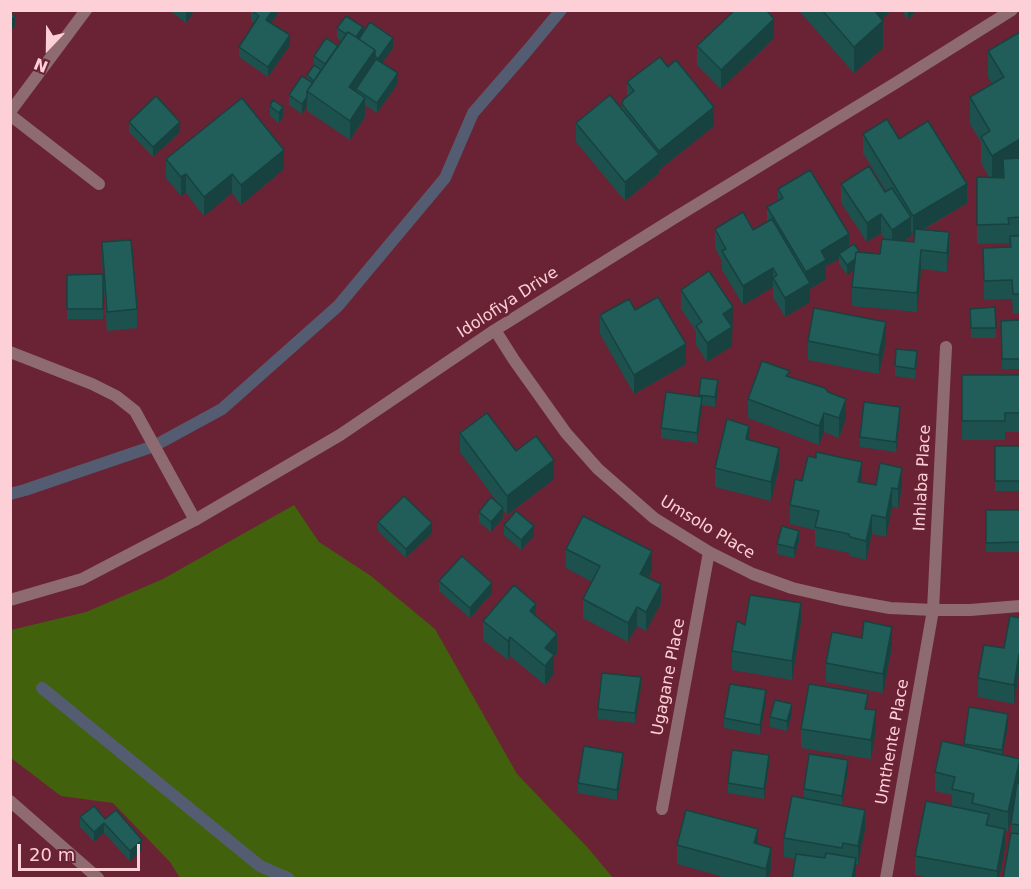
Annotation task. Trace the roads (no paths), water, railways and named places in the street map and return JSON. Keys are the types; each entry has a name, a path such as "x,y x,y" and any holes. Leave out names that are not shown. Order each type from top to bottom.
{"street":[{"path":"86,10 10,113 99,184"},
{"name":"Idolofiya Drive","path":"10,600 82,579 195,520 340,435 495,330 1012,10"},
{"name":"Umsolo Place","path":"495,330 566,433 598,469 654,518 709,552 753,574 792,588 840,600 890,608 933,610 1020,606"},
{"name":"Inhlaba Place","path":"933,610 946,347"},
{"path":"10,352 92,384 116,396 135,411 195,520"},
{"name":"Ugagane Place","path":"662,808 709,552"},
{"name":"Umthente Place","path":"886,879 933,610"},
{"path":"10,801 98,879"}],"waterway":[{"path":"10,494 154,446 222,409 338,306 445,178 473,113 561,10"},
{"path":"42,688 260,866 288,878"}]}
